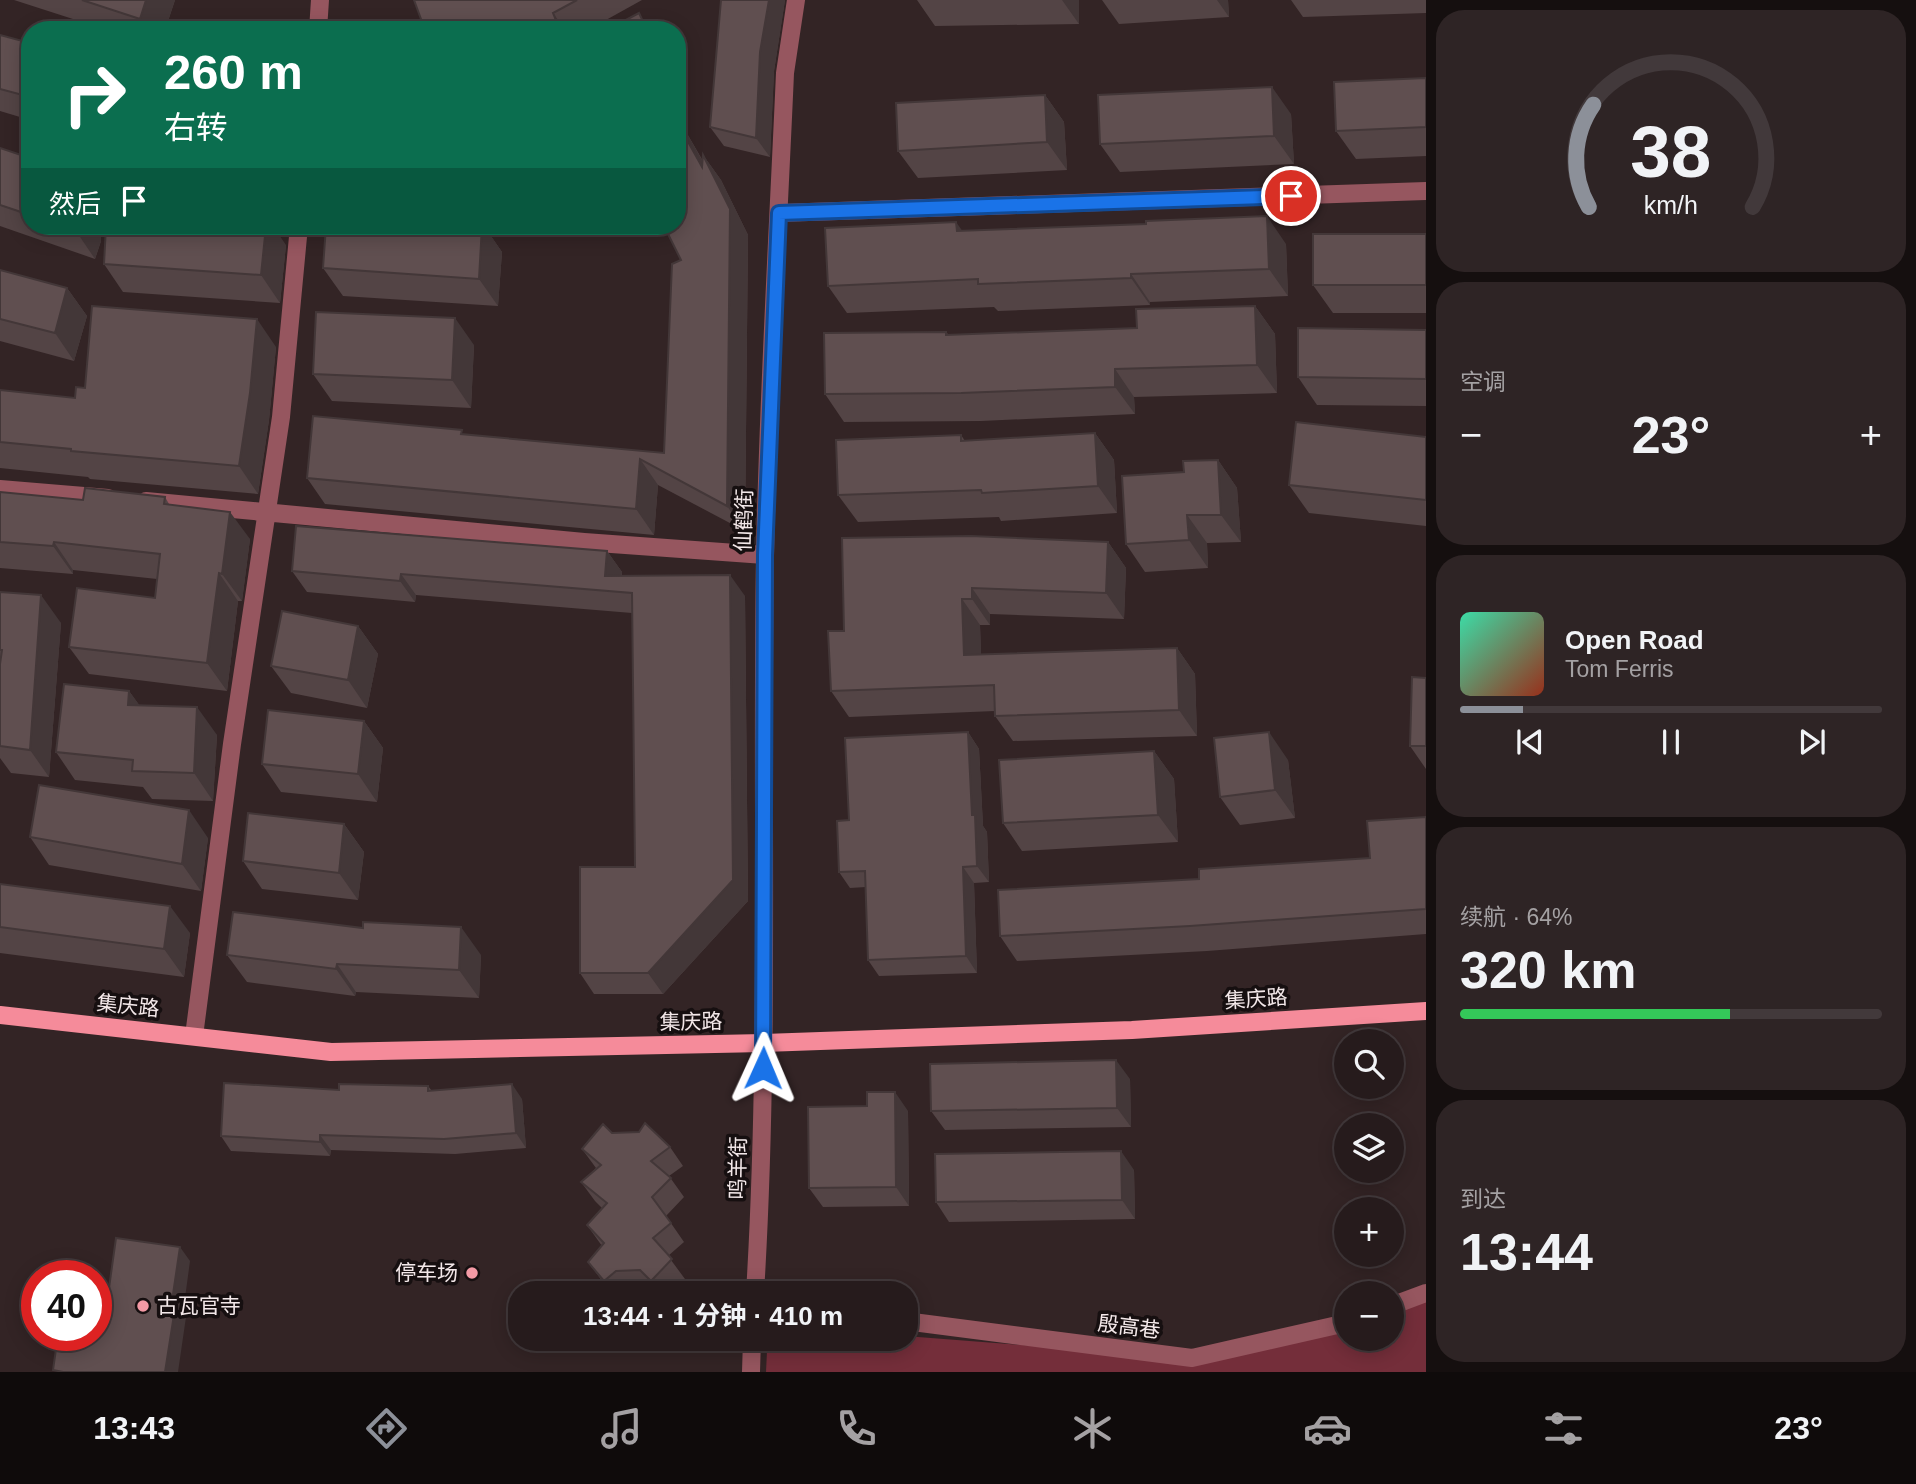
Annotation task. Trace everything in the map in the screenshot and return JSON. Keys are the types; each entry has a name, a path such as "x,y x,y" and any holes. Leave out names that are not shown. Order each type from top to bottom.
{"main road":[{"name":"集庆路","path":"0,1015 331,1052 764,1043 1132,1030 1426,1011"}],"street":[{"path":"318,21 320,0"},
{"name":"仙鹤街","path":"764,1043 765,555 785,73 796,0"},
{"path":"779,213 1426,191"},
{"path":"194,1036 232,744 281,417 298,235"},
{"path":"0,489 765,555"},
{"name":"鸣羊街","path":"756,1281 764,1043"},
{"path":"1404,1301 1426,1293"},
{"name":"殷高巷","path":"918,1323 1192,1358 1334,1326"},
{"path":"751,1372 752,1351"}],"shaded area":[{"path":"1426,1298 1426,1372 766,1372 767,1351 918,1351 918,1337 1192,1358 1334,1322 1334,1351 1404,1351 1404,1304"}],"building":[{"path":"82,0 146,0 140,19"},
{"path":"414,0 577,0 553,13 556,21 422,21"},
{"path":"721,0 769,0 760,52 756,138 710,127"},
{"path":"639,13 643,21 624,21"},
{"path":"0,35 21,41 21,95 0,89"},
{"path":"1426,78 1426,127 1336,131 1334,82"},
{"path":"1272,87 1274,136 1100,144 1098,95"},
{"path":"1045,95 1047,142 898,151 896,103"},
{"path":"686,138 702,167 703,155 730,209 727,506 640,459 636,509 307,478 313,416 462,430 461,434 664,453 672,264 681,260 668,235 686,235"},
{"path":"0,148 21,155 21,212 0,205"},
{"path":"1267,216 1269,269 1131,274 1131,278 978,284 978,279 828,286 825,228 956,222 957,231 1146,224 1146,221"},
{"path":"1313,234 1426,234 1426,285 1313,285"},
{"path":"106,235 265,235 261,275 104,264"},
{"path":"325,235 481,235 479,279 323,268"},
{"path":"0,270 67,288 55,333 0,319"},
{"path":"92,306 257,319 239,466 0,442 0,390 75,398 76,387 85,388"},
{"path":"1255,306 1257,365 1115,369 1115,387 961,393 825,394 824,333 946,332 946,335 1137,328 1136,309"},
{"path":"316,312 455,318 452,380 313,374"},
{"path":"1298,328 1426,330 1426,379 1298,377"},
{"path":"1296,422 1426,437 1426,500 1289,485"},
{"path":"1095,433 1098,486 982,493 981,490 838,495 836,440 961,435 961,441"},
{"path":"1218,460 1221,515 1187,515 1189,540 1126,544 1122,476 1184,472 1183,461"},
{"path":"85,488 165,497 164,504 230,512 207,663 69,647 77,588 155,598 160,554 54,542 53,546 0,542 0,492 83,500"},
{"path":"296,526 607,551 605,576 730,575 733,880 648,973 580,973 580,867 635,867 632,593 401,574 400,581 292,571"},
{"path":"971,536 1108,542 1106,593 972,588 972,599 962,599 964,655 1177,648 1179,710 995,716 994,685 831,691 828,631 844,631 842,538"},
{"path":"0,592 41,595 30,750 0,746"},
{"path":"282,611 358,626 348,680 271,666"},
{"path":"1412,677 1426,678 1426,746 1410,746"},
{"path":"64,684 129,691 128,705 197,707 194,773 132,771 133,760 56,752"},
{"path":"268,710 364,721 358,774 262,764"},
{"path":"968,732 977,866 963,867 966,956 868,960 865,871 839,872 837,821 849,820 845,738"},
{"path":"1269,732 1275,790 1220,797 1214,738"},
{"path":"1154,751 1158,815 1003,823 999,760"},
{"path":"39,785 189,810 182,864 30,837"},
{"path":"248,813 344,824 339,873 243,861"},
{"path":"1426,817 1426,909 1000,936 998,890 1199,879 1199,869 1370,858 1367,821"},
{"path":"0,884 170,906 164,949 0,927"},
{"path":"233,912 363,928 363,922 461,927 459,970 337,964 336,969 227,955"},
{"path":"1116,1060 1117,1108 931,1111 930,1064"},
{"path":"224,1083 339,1090 339,1084 428,1086 428,1091 512,1084 516,1133 444,1139 320,1135 320,1142 221,1136"},
{"path":"867,1092 895,1092 896,1187 809,1188 808,1107 867,1106"},
{"path":"645,1123 670,1147 651,1161 671,1178 652,1197 671,1223 653,1238 672,1259 651,1281 640,1270 616,1271 604,1281 588,1262 604,1243 587,1225 607,1203 581,1182 601,1165 582,1149 603,1124 612,1133 639,1132"},
{"path":"1121,1151 1122,1200 936,1202 935,1154"},
{"name":"古瓦官寺","path":"116,1238 180,1247 172,1301 176,1302 165,1372 53,1370 56,1351 112,1351 112,1266"}],"place":[{"name":"停车场","path":"472,1273"},
{"name":"古瓦官寺","path":"143,1306"}],"route":[{"path":"763,1068 765,555 779,213 1291,196"}]}
